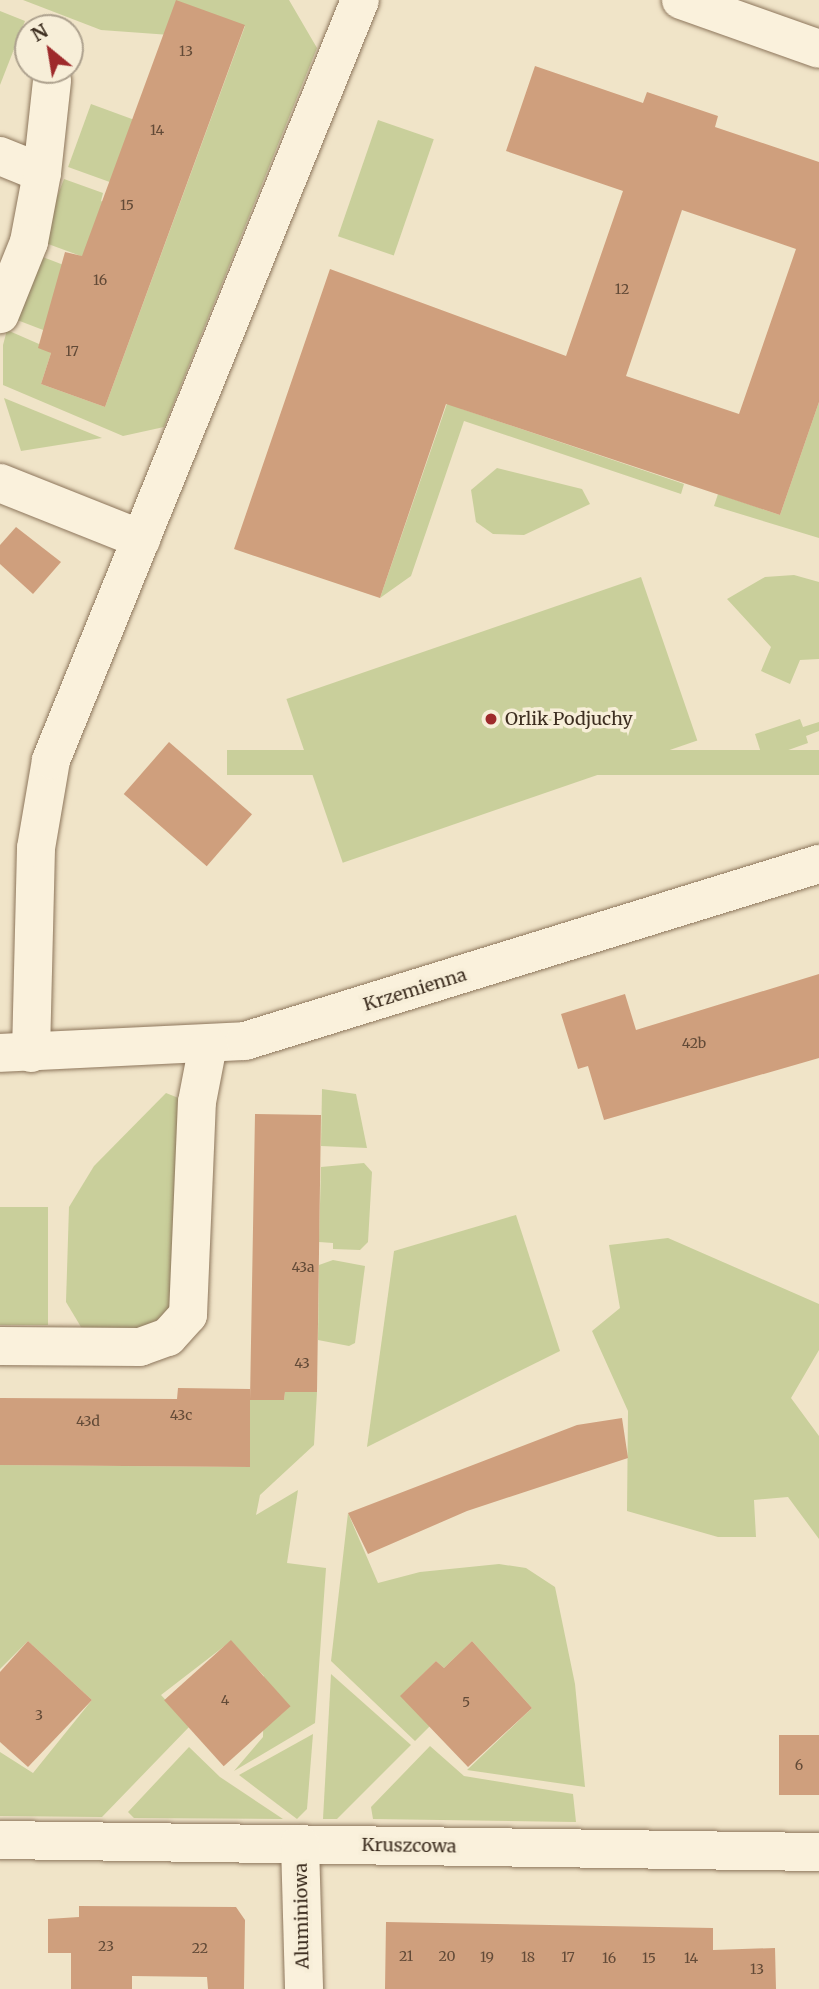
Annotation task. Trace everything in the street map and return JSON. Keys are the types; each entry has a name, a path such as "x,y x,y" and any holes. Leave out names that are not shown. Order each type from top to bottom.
{"street":[{"path":"16,1053 36,848 51,760 360,0"},
{"path":"681,0 819,49"},
{"path":"0,314 29,242 52,84"},
{"path":"0,156 41,173"},
{"path":"0,483 141,539"},
{"name":"Krzemienna","path":"16,1053 208,1045 257,1038 819,864"},
{"path":"0,1346 140,1347 168,1337 188,1315 197,1102 208,1045"},
{"name":"Kruszcowa","path":"0,1840 819,1852"},
{"name":"Aluminiowa","path":"300,1844 303,1989"}],"green space":[{"path":"23,0 289,0 317,48 164,427 123,436 3,385 3,345 7,330 39,344 51,353 41,384 105,407 245,26 170,35 101,30 84,23 84,14 59,14"},
{"path":"0,11 14,17 14,49 0,85"},
{"path":"91,104 133,119 110,182 68,167"},
{"path":"378,120 434,139 394,256 338,236"},
{"path":"64,179 103,193 101,201 109,204 89,259 40,241"},
{"path":"35,254 71,268 47,331 11,317"},
{"path":"462,360 462,409 684,484 681,494 464,421 411,576 380,598"},
{"path":"4,398 102,438 21,451"},
{"path":"819,402 819,538 714,506 718,494 780,515"},
{"path":"497,468 582,489 590,504 524,535 493,534 476,522 471,490"},
{"path":"794,575 819,582 819,659 800,660 790,684 761,671 771,647 727,599 765,577"},
{"name":"Orlik Podjuchy","path":"641,577 697,741 343,863 286,699"},
{"path":"800,719 803,727 819,722 819,731 806,736 808,743 763,759 755,734"},
{"path":"227,750 819,750 819,775 227,775"},
{"path":"322,1089 356,1094 367,1148 321,1146"},
{"path":"166,1093 181,1099 171,1310 139,1333 84,1332 66,1302 69,1207 94,1166"},
{"path":"364,1163 372,1172 368,1242 360,1250 333,1249 333,1243 319,1242 321,1167"},
{"path":"0,1207 48,1207 48,1325 0,1325"},
{"path":"516,1215 560,1351 367,1447 394,1251"},
{"path":"668,1238 819,1304 819,1350 791,1398 819,1436 819,1539 788,1497 754,1500 756,1537 718,1537 627,1511 628,1411 592,1331 620,1308 609,1245"},
{"path":"333,1260 365,1266 355,1343 349,1346 318,1340 319,1265"},
{"path":"285,1392 317,1392 314,1445 260,1495 256,1515 298,1490 287,1563 326,1568 315,1723 234,1771 263,1737 264,1676 231,1641 161,1695 190,1726 102,1817 0,1816 0,1752 33,1773 92,1700 28,1641 0,1669 0,1465 249,1467 250,1400 284,1400"},
{"path":"348,1513 378,1583 420,1572 499,1564 526,1568 555,1587 575,1684 585,1787 467,1770 532,1708 472,1641 444,1668 436,1661 401,1696 430,1726 415,1741 331,1661"},
{"path":"331,1674 411,1745 337,1819 323,1819"},
{"path":"313,1734 307,1809 297,1819 239,1775"},
{"path":"430,1746 464,1776 573,1794 576,1822 373,1819 371,1807"},
{"path":"189,1747 220,1777 283,1819 134,1818 128,1812"}],"building":[{"path":"176,0 245,25 105,407 41,384 51,353 38,348 65,252 82,256"},
{"path":"535,66 643,103 647,92 718,116 715,127 819,162 819,402 780,515 446,404 380,598 234,549 330,269 566,356 623,191 506,151","holes":["682,210 796,249 739,414 626,376"]},
{"path":"16,527 61,562 33,594 0,564 0,545"},
{"path":"169,742 252,814 207,866 124,794"},
{"path":"819,974 819,1058 604,1120 588,1066 578,1069 561,1014 625,994 636,1030"},
{"path":"255,1114 321,1115 317,1392 285,1392 284,1400 250,1400"},
{"path":"178,1388 250,1389 250,1467 0,1465 0,1398 177,1399"},
{"path":"622,1418 628,1458 467,1511 368,1554 348,1513 577,1425"},
{"path":"231,1640 291,1706 224,1766 164,1700"},
{"path":"28,1641 92,1700 28,1767 0,1742 0,1672"},
{"path":"472,1641 532,1708 468,1767 400,1696 436,1661 444,1668"},
{"path":"779,1735 819,1735 819,1795 779,1795"},
{"path":"79,1906 236,1907 245,1920 244,1989 208,1989 207,1977 132,1976 132,1989 71,1989 71,1953 48,1953 48,1919 79,1917"},
{"path":"386,1922 713,1928 713,1950 775,1948 776,1989 385,1989"}],"place":[{"name":"Orlik Podjuchy","path":"491,719"}]}
